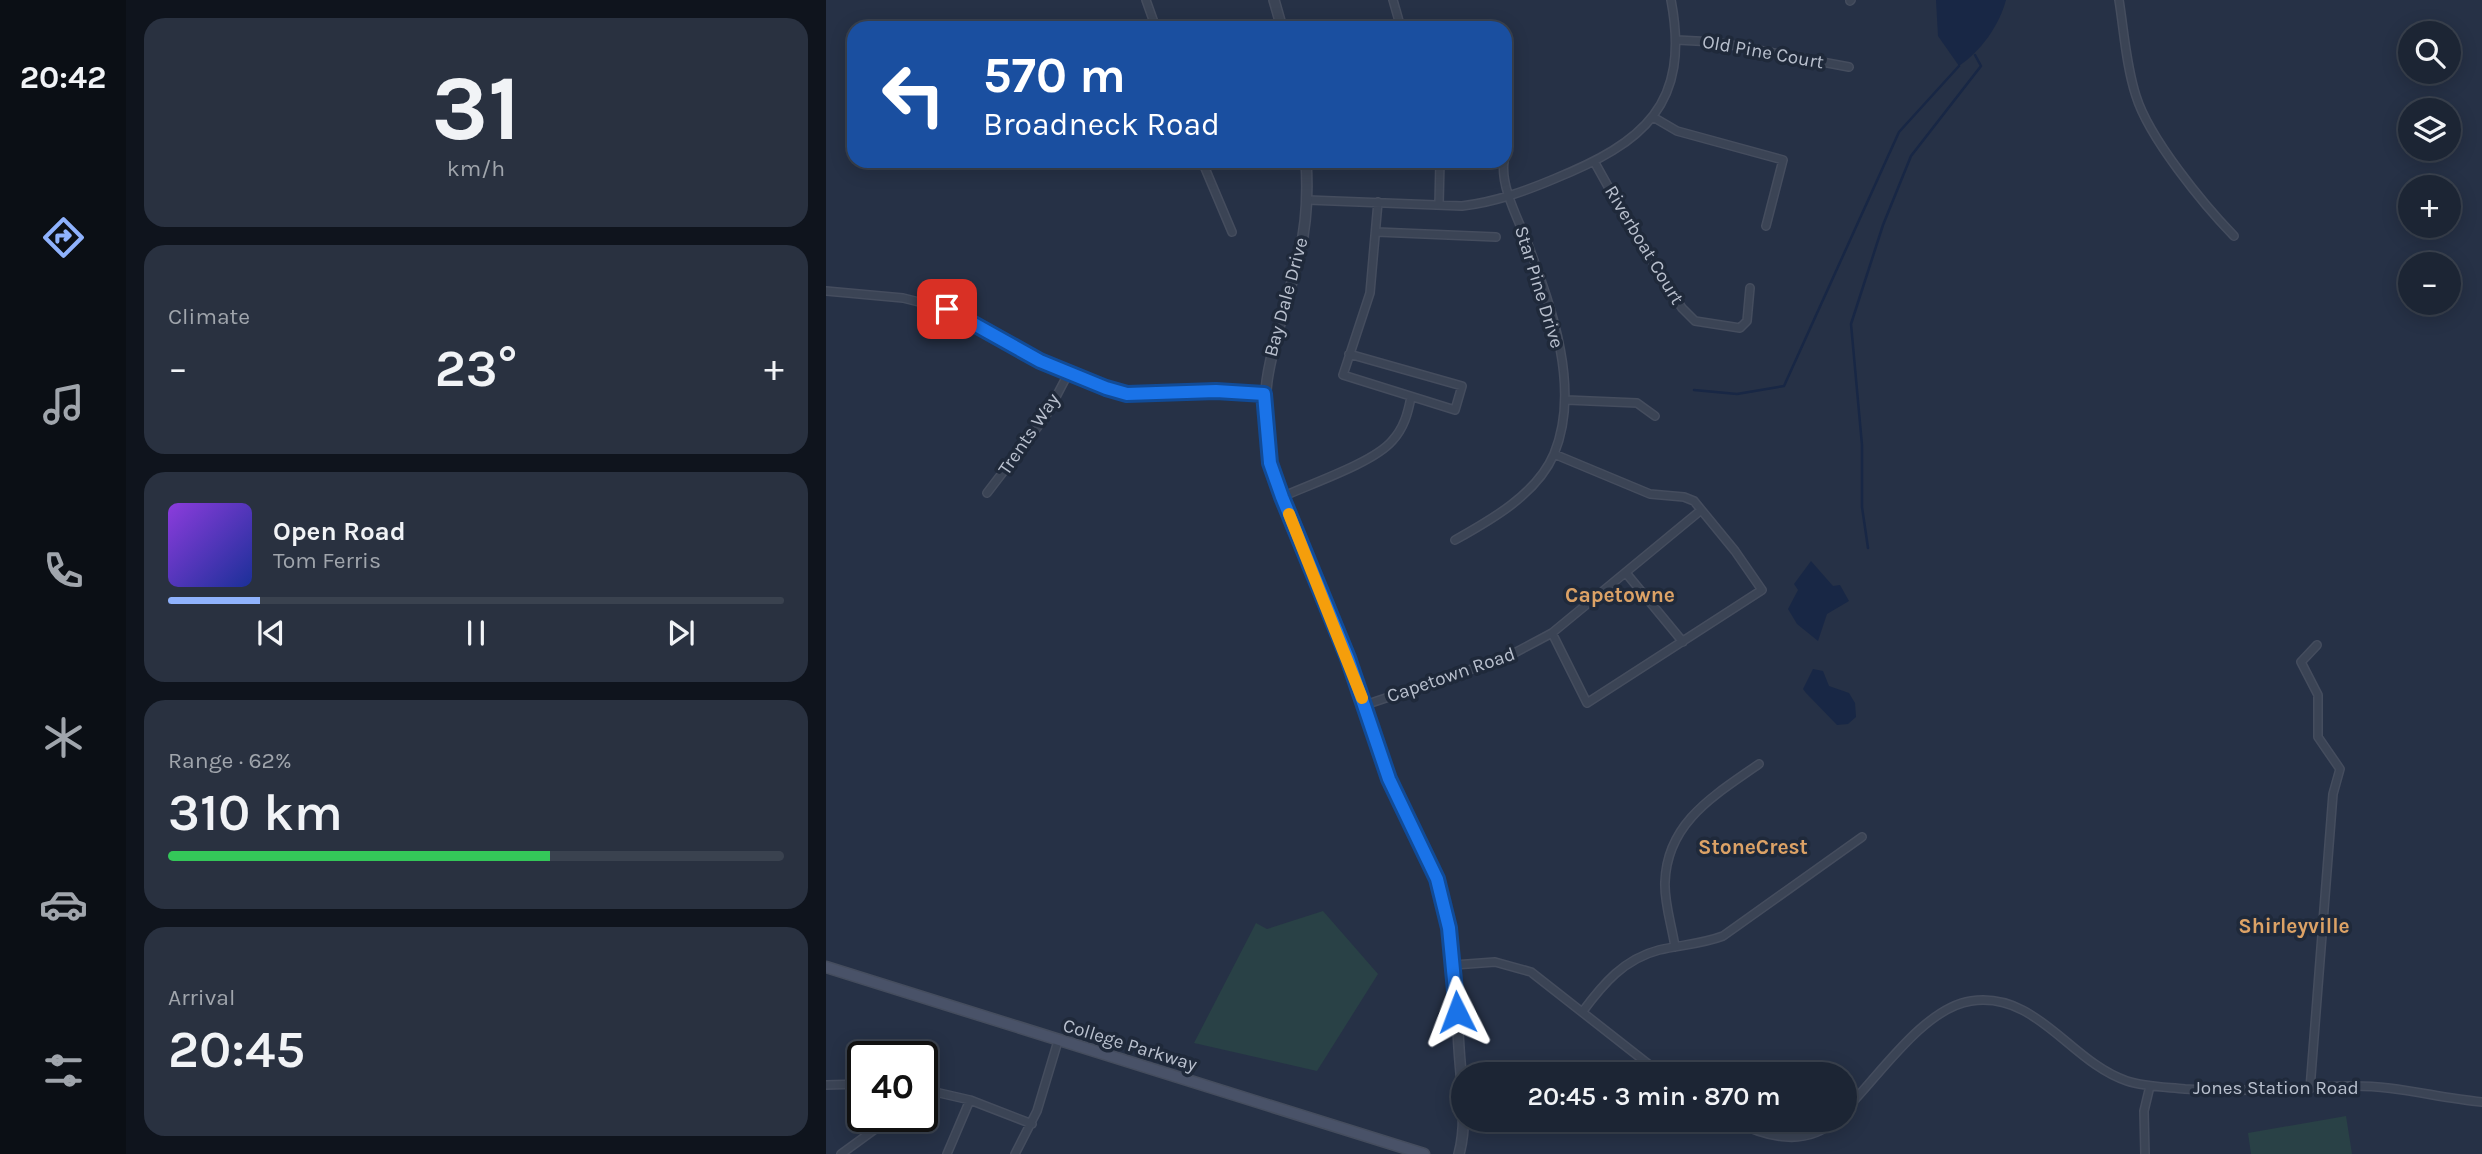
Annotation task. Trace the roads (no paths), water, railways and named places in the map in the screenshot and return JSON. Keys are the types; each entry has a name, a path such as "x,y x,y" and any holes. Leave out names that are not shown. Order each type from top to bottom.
{"main road":[{"name":"College Parkway","path":"826,967 1424,1154"}],"street":[{"path":"1146,0 1154,21"},
{"path":"1273,0 1280,21"},
{"path":"1393,0 1399,21"},
{"path":"1308,200 1462,206 1510,197 1595,163 1625,146 1653,117 1669,82 1676,40 1671,0"},
{"path":"2119,0 2135,95 2141,110 2166,152 2217,219 2235,236"},
{"name":"Old Pine Court","path":"1676,40 1715,42 1849,67"},
{"path":"1653,117 1677,131 1783,160 1766,226"},
{"name":"Riverboat Court","path":"1595,163 1661,276 1682,308 1695,321 1740,328 1747,321 1750,288"},
{"path":"1208,168 1232,232"},
{"name":"Bay Dale Drive","path":"1306,168 1308,200 1301,248 1270,352 1264,394 1270,463 1364,705 1389,779 1437,879 1444,904 1454,965 1461,1082 1462,1135 1459,1154"},
{"path":"1439,205 1440,168"},
{"name":"Star Pine Drive","path":"1455,540 1495,517 1534,483 1554,454 1567,400 1555,326 1510,197 1503,168"},
{"path":"1349,354 1462,386 1455,410 1343,375 1349,354 1370,293 1378,202"},
{"path":"1377,232 1496,237"},
{"path":"826,290 903,298 947,309 1068,374 1127,394 1216,391 1264,394"},
{"name":"Trents Way","path":"987,493 1046,416 1068,374"},
{"path":"1282,497 1371,457 1392,442 1406,421 1411,397"},
{"path":"1567,400 1637,403 1655,415"},
{"path":"1552,633 1587,703 1762,590 1735,551 1694,501 1684,497 1650,494 1554,454"},
{"name":"Capetown Road","path":"1364,705 1505,658 1552,633 1700,510"},
{"path":"1626,573 1683,642"},
{"path":"2311,1089 2333,794 2340,769 2318,737 2318,695 2301,662 2317,645"},
{"path":"1675,947 1665,883 1675,838 1703,803 1759,764"},
{"path":"1583,1012 1614,974 1631,961 1723,936 1862,837"},
{"path":"1454,965 1495,962 1531,972 1646,1062"},
{"name":"Jones Station Road","path":"1857,1096 1885,1063 1912,1038 1952,1007 1969,1001 2010,1002 2028,1010 2103,1069 2126,1080 2150,1086 2235,1092 2351,1086 2482,1102"},
{"path":"1015,1154 1032,1124 1058,1041"},
{"path":"826,1085 847,1084"},
{"path":"2145,1154 2144,1111 2150,1086"},
{"path":"938,1093 970,1100 1032,1124"},
{"path":"947,1154 970,1100"},
{"path":"841,1154 871,1132"},
{"path":"1763,1132 1794,1138 1818,1132"}],"water":[{"path":"1936,0 2006,0 1988,37 1975,53 1959,66 1938,36"},
{"path":"1811,561 1833,586 1840,585 1849,601 1827,614 1818,641 1797,624 1788,609 1798,590 1794,584"},
{"path":"1813,669 1823,671 1829,686 1849,693 1855,703 1856,717 1848,724 1837,725 1803,689"}],"waterway":[{"path":"1868,548 1862,507 1862,445 1851,324 1883,225 1911,156 1981,66 1975,55"},
{"path":"1694,390 1737,394 1784,386 1899,132 1959,66"}],"district":[{"name":"Capetowne","path":"1620,595"},
{"name":"StoneCrest","path":"1753,847"},
{"name":"Shirleyville","path":"2294,926"}]}
